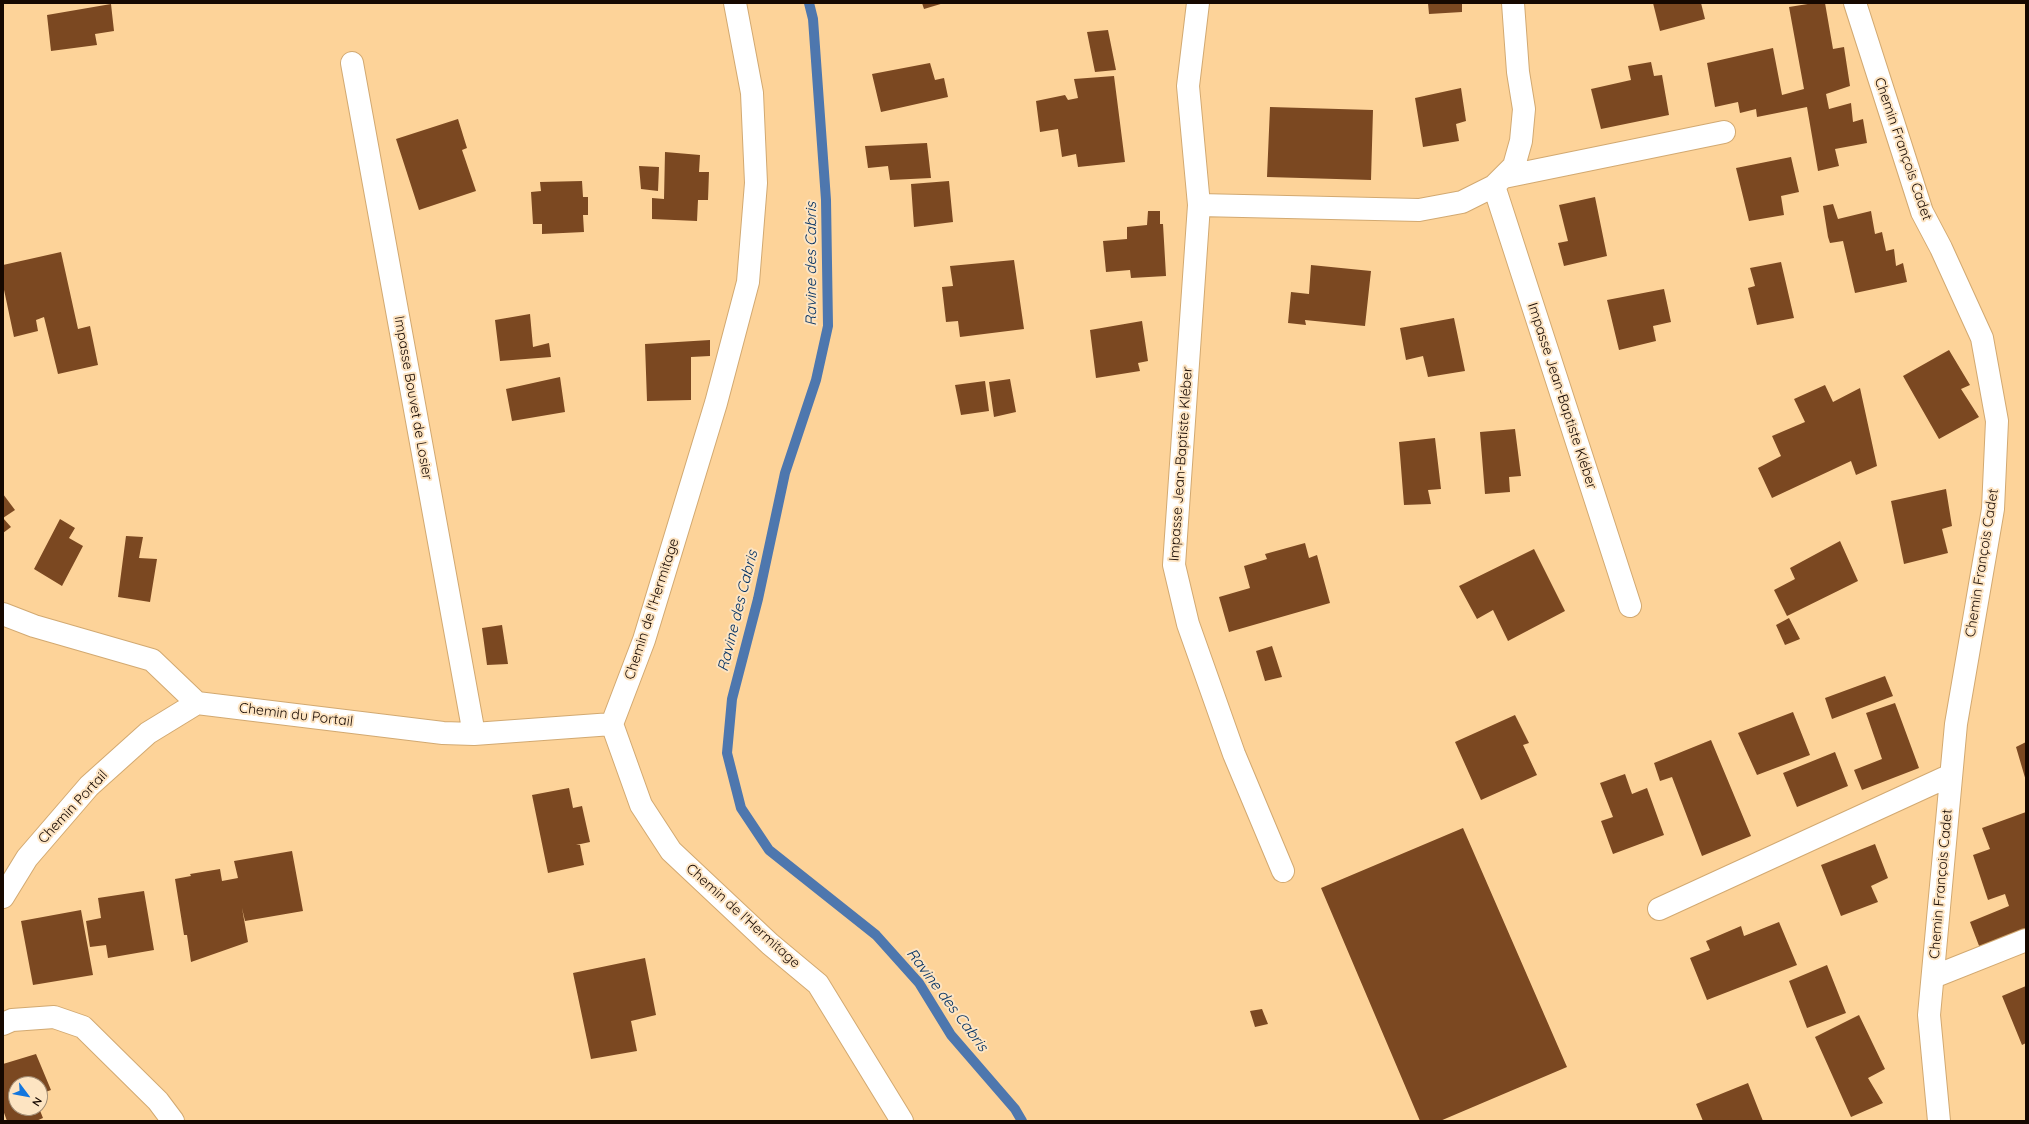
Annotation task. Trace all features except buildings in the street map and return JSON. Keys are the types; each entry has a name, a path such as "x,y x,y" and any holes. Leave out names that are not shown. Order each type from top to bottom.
{"street":[{"name":"Chemin de l'Hermitage","path":"735,3 752,93 756,183 748,282 716,403 644,640 612,724 641,805 671,851 770,944 818,984 902,1121"},
{"name":"Impasse Jean-Baptiste Kléber","path":"1198,3 1188,86 1199,205 1174,565 1188,624 1231,746 1284,871"},
{"path":"1199,205 1419,210 1462,202 1499,181 1514,166 1521,141 1524,109 1518,72 1513,3"},
{"name":"Chemin François Cadet","path":"1855,3 1922,212 1941,248 1982,338 1997,421 1994,509 1956,724 1929,1015 1939,1121"},
{"name":"Impasse Bouvet de Losier","path":"352,63 474,734"},
{"path":"1499,181 1724,132"},
{"name":"Impasse Jean-Baptiste Kléber","path":"1499,181 1630,606"},
{"path":"3,614 34,626 152,660 197,703"},
{"name":"Chemin du Portail","path":"197,703 443,733 474,734 612,724"},
{"name":"Chemin Portail","path":"3,897 27,858 89,786 148,733 197,703"},
{"path":"1659,909 1951,775"},
{"path":"1933,977 2026,940"},
{"path":"3,1024 12,1020 54,1017 83,1028 158,1101 173,1121"}],"waterway":[{"name":"Ravine des Cabris","path":"809,3 813,19 826,200 828,326 816,380 785,473 758,599 732,699 727,753 741,808 769,850 876,935 919,983 951,1035 1015,1109 1022,1121"}]}
